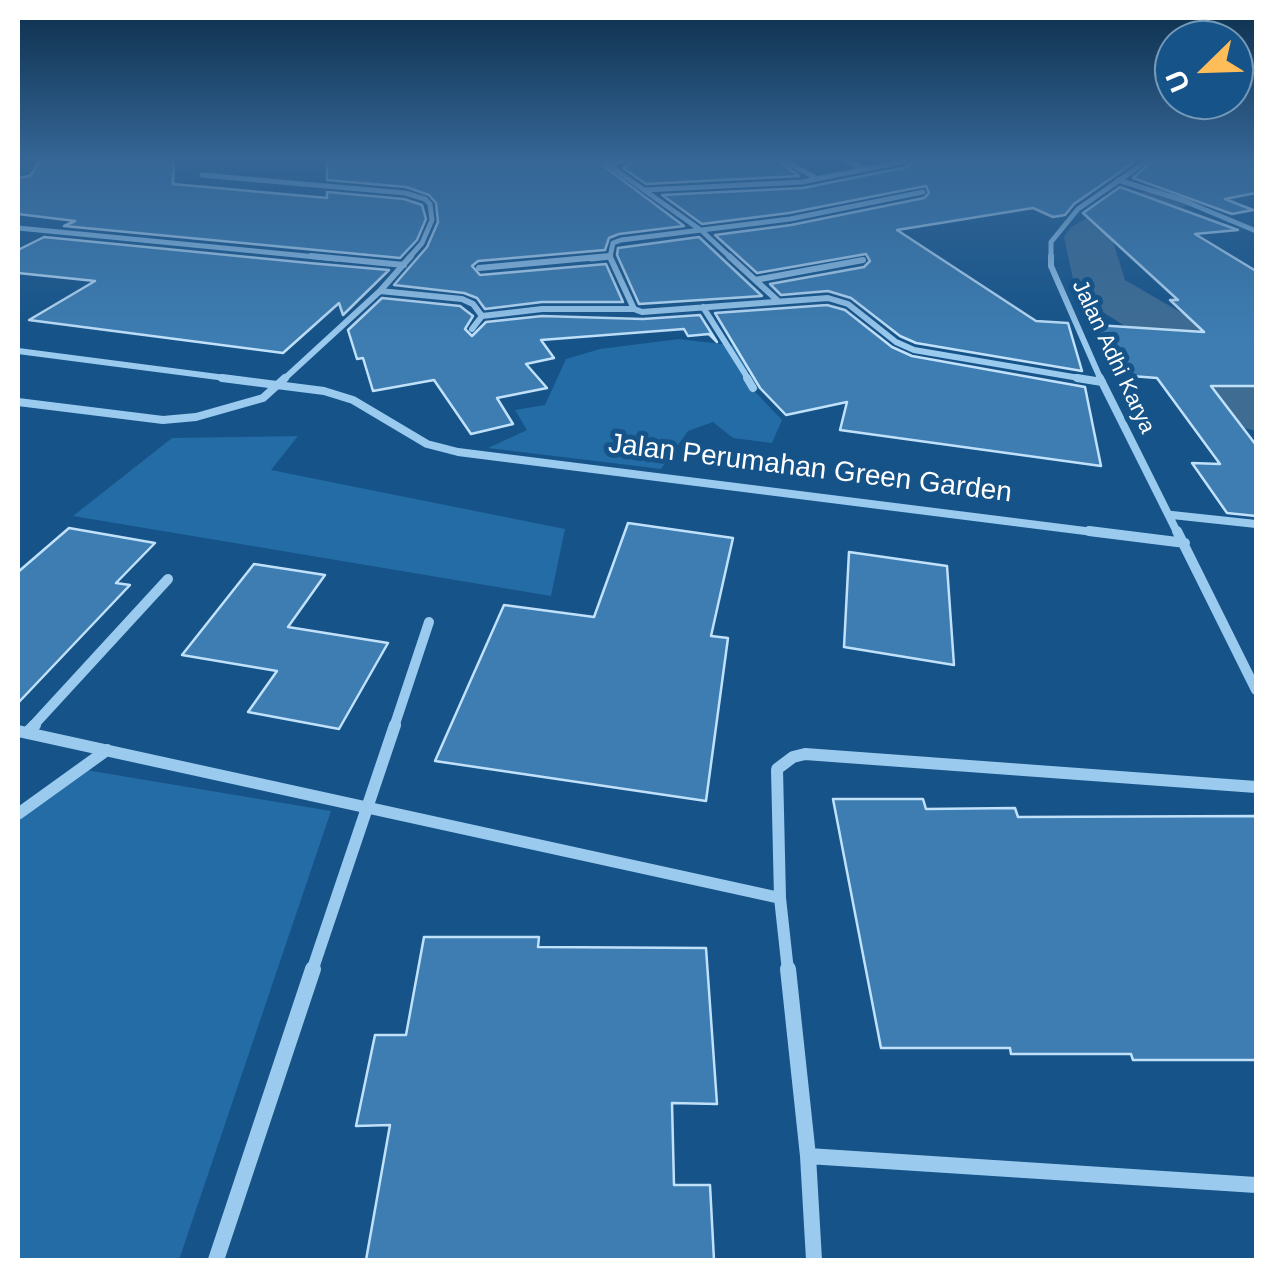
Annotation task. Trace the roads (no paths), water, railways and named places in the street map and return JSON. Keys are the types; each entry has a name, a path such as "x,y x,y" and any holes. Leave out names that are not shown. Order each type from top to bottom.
{"street":[{"path":"18,402 163,420 234,408 263,398 380,291 429,231 431,221"},
{"path":"687,221 777,300"},
{"path":"634,309 610,258 616,242 769,221"},
{"name":"Jalan Adhi Karya","path":"1068,221 1051,242 1052,266 1102,382 1185,543"},
{"path":"1231,221 1256,231"},
{"path":"18,228 404,265"},
{"path":"478,268 610,258"},
{"path":"755,280 863,260"},
{"path":"380,291 462,298 482,316"},
{"path":"472,329 482,316 542,309 650,312 777,300 840,300 896,342 914,350 1102,382"},
{"path":"703,307 730,344 753,388"},
{"name":"Jalan Perumahan Green Garden","path":"18,351 280,383 353,400 427,444 458,452 1185,543"},
{"path":"1172,515 1256,524"},
{"path":"1185,543 1256,690"},
{"path":"22,732 168,580"},
{"path":"216,1260 429,622"},
{"path":"22,732 780,898"},
{"path":"18,814 107,750"},
{"path":"814,1260 808,1156 780,898 774,778 777,768 793,757 824,756 1256,787"},
{"path":"808,1156 1256,1185"}],"waterway":[{"path":"1115,221 1088,237 1101,288 1192,343 1256,411"}]}
